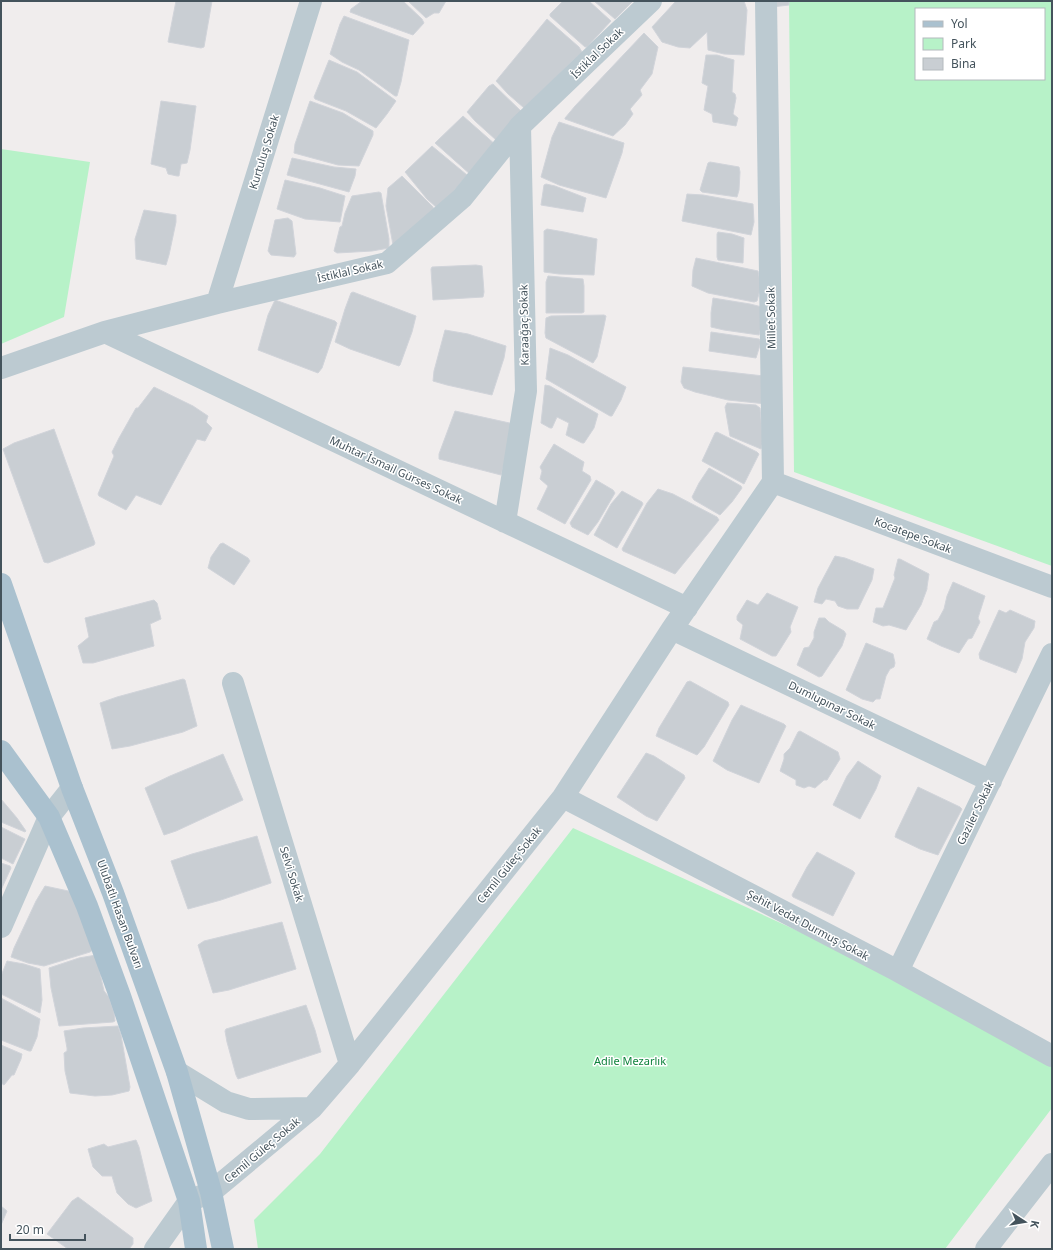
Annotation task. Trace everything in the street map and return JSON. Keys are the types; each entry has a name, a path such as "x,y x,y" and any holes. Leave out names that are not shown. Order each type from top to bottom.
{"main road":[{"name":"Ulubatlı Hasan Bulvarı","path":"1,584 72,788 113,893 177,1072 212,1192 223,1249"},
{"path":"1,751 49,817 87,906 117,988 189,1201 196,1249"}],"street":[{"name":"Kurtuluş Sokak","path":"217,302 311,1"},
{"name":"İstiklal Sokak","path":"1,368 105,332 217,302 387,263 462,198 520,126 651,1"},
{"name":"Millet Sokak","path":"766,1 773,482"},
{"name":"Karaağaç Sokak","path":"505,522 526,391 520,126"},
{"name":"Muhtar İsmail Gürses Sokak","path":"105,332 687,608"},
{"name":"Kocatepe Sokak","path":"773,482 1052,588"},
{"path":"687,608 773,482"},
{"name":"Cemil Güleç Sokak","path":"189,1201 212,1192 312,1108 350,1064 563,797 687,608"},
{"name":"Dumlupınar Sokak","path":"672,629 991,781"},
{"name":"Gaziler Sokak","path":"898,971 1052,654"},
{"name":"Selvi Sokak","path":"233,683 350,1064"},
{"path":"1,927 49,817 72,788"},
{"name":"Şehit Vedat Durmuş Sokak","path":"563,797 898,971 1052,1056"},
{"name":"Cemil Güleç Sokak","path":"177,1072 226,1102 249,1109 312,1108"},
{"path":"986,1249 1052,1164"},
{"path":"155,1249 189,1201"}],"green space":[{"path":"789,1 1052,1 1052,566 794,472"},
{"path":"1,149 90,162 64,317 1,344"},
{"name":"Adile Mezarlık","path":"573,828 912,983 1052,1067 1052,1108 945,1249 258,1249 254,1220 320,1154"}],"building":[{"path":"176,1 212,1 204,47 201,48 168,42"},
{"path":"362,1 403,1 422,19 424,23 413,35 350,12 351,9"},
{"path":"408,1 446,1 439,13 434,13 426,18"},
{"path":"563,1 589,1 611,21 587,47 585,47 550,16 550,14"},
{"path":"594,1 633,1 615,19"},
{"path":"676,1 744,1 747,10 744,55 724,54 708,50 707,32 690,48 678,47 662,42 652,27"},
{"path":"771,1 789,1 789,5 772,7"},
{"path":"344,16 409,40 397,96 359,70 342,62 330,54"},
{"path":"547,19 579,47 582,52 524,108 496,81"},
{"path":"644,33 658,47 652,74 640,90 642,95 630,109 633,114 625,125 613,136 565,119 575,106"},
{"path":"706,55 717,55 734,60 732,92 735,94 736,98 733,114 738,118 736,126 713,122 712,114 704,110 708,86 702,83"},
{"path":"329,60 357,72 396,101 376,128 346,111 315,99 314,97"},
{"path":"493,84 522,112 496,140 467,112 489,86"},
{"path":"161,101 196,106 187,163 181,164 179,176 168,174 166,168 151,164"},
{"path":"310,101 343,113 373,131 373,135 359,166 338,165 294,153 295,144"},
{"path":"463,116 497,146 471,175 435,143"},
{"path":"559,122 624,143 622,153 606,198 559,185 541,177 552,137"},
{"path":"432,146 467,175 445,202 436,207 427,199 405,172"},
{"path":"292,158 334,167 356,169 349,192 287,175"},
{"path":"710,162 739,167 739,190 737,197 702,192 700,190 708,163"},
{"path":"402,176 433,207 434,211 393,245 386,206 388,188"},
{"path":"285,180 320,188 345,196 340,222 305,219 277,209"},
{"path":"546,184 586,198 583,212 541,205 544,185"},
{"path":"379,192 381,193 389,239 389,248 372,251 337,253 334,251 340,227 342,226 345,213 352,196"},
{"path":"687,194 703,195 753,204 754,222 751,235 682,221"},
{"path":"144,210 176,215 176,222 166,265 136,259 135,239"},
{"path":"288,218 292,221 296,254 294,257 271,255 268,251 275,220"},
{"path":"547,229 597,239 594,275 544,272 544,231"},
{"path":"718,232 744,238 743,263 718,260"},
{"path":"696,258 758,271 761,286 757,301 754,302 708,293 692,286 693,270"},
{"path":"482,266 483,297 433,300 432,267"},
{"path":"548,276 583,279 584,312 546,313 546,282"},
{"path":"353,292 416,316 412,332 399,366 350,349 335,342 345,309 351,293"},
{"path":"713,298 762,307 759,335 711,327"},
{"path":"275,300 337,323 322,368 318,373 258,350 268,315"},
{"path":"551,316 606,316 597,357 593,363 546,338 546,318"},
{"path":"445,330 468,334 506,346 504,358 492,395 433,381 434,371"},
{"path":"711,332 759,339 761,342 756,358 709,351"},
{"path":"550,348 568,355 626,387 612,416 546,379"},
{"path":"683,367 764,376 766,404 728,400 684,388 681,382"},
{"path":"545,385 550,386 598,414 594,428 584,443 566,435 569,423 557,417 552,428 541,423"},
{"path":"154,387 193,406 208,416 206,422 212,428 205,441 197,439 161,505 136,495 126,510 99,496 98,494 114,456 112,452 119,438 136,408 138,408"},
{"path":"727,403 756,405 760,408 763,441 761,449 730,436 725,407"},
{"path":"455,411 514,424 501,475 439,459 439,454"},
{"path":"54,429 95,543 94,545 48,563 44,562 3,449 14,443"},
{"path":"717,432 759,454 744,484 702,461 715,433"},
{"path":"554,444 584,462 582,471 590,476 591,480 565,524 537,509 548,486 540,479 542,471 540,467"},
{"path":"709,468 742,488 720,515 694,500 692,497"},
{"path":"596,480 613,490 615,493 598,522 588,535 572,527 570,523"},
{"path":"658,489 673,494 717,517 719,520 675,574 623,551 622,549 647,503"},
{"path":"622,491 643,504 617,548 594,535 611,504"},
{"path":"223,543 248,558 250,561 234,585 208,568 211,557 220,544"},
{"path":"835,556 845,558 874,569 872,580 858,609 847,609 838,606 835,601 826,599 822,604 814,602 818,588"},
{"path":"898,559 929,574 927,589 921,605 906,630 889,625 883,626 873,622 876,608 883,608 895,578 894,575"},
{"path":"953,582 985,596 978,618 980,622 972,638 968,639 959,653 927,639 934,622 938,620 944,609 947,596"},
{"path":"767,593 798,607 790,627 791,632 776,656 772,656 740,639 743,625 737,620 737,616 747,600 758,605"},
{"path":"154,600 157,603 161,619 150,624 154,646 93,663 83,663 78,646 89,637 85,618"},
{"path":"999,610 1006,613 1010,610 1035,621 1034,628 1025,642 1022,659 1016,673 980,659 979,654"},
{"path":"819,618 825,618 846,634 842,646 822,676 819,677 797,665 804,648 809,647 814,638 814,632"},
{"path":"866,643 893,654 895,663 894,667 890,669 886,676 880,699 876,699 873,702 862,699 846,690"},
{"path":"183,679 185,680 197,726 183,732 130,746 112,749 100,703"},
{"path":"690,681 728,702 729,705 704,747 697,755 656,736 659,728 687,682"},
{"path":"741,705 786,726 759,783 727,770 713,761 732,720"},
{"path":"800,731 838,752 840,759 827,780 824,780 815,788 809,786 804,788 796,785 796,780 780,771 784,754 790,748 798,732"},
{"path":"646,753 654,756 684,775 685,778 657,821 646,816 617,797"},
{"path":"223,754 243,800 176,831 164,835 145,788"},
{"path":"858,761 881,776 876,789 860,819 833,805 847,776"},
{"path":"918,787 962,809 938,855 920,849 895,837"},
{"path":"1,799 17,818 26,831 25,832 1,822"},
{"path":"1,827 25,839 13,864 1,858"},
{"path":"257,836 271,883 221,900 188,909 171,861"},
{"path":"817,852 855,873 833,916 793,897 792,895"},
{"path":"1,863 10,866 11,868 1,890"},
{"path":"45,886 73,892 94,949 90,952 44,966 28,963 11,957 36,901"},
{"path":"282,922 296,969 229,990 213,993 198,945 204,941"},
{"path":"96,955 104,991 109,997 114,1012 115,1021 59,1026 51,988 49,968 79,958"},
{"path":"7,961 40,969 42,1000 40,1013 1,994 1,976"},
{"path":"1,998 40,1019 37,1037 31,1051 1,1040"},
{"path":"306,1005 321,1052 238,1079 227,1042 226,1029"},
{"path":"118,1026 121,1035 130,1087 129,1091 112,1095 95,1096 70,1093 65,1071 64,1053 67,1051 67,1048 64,1031 83,1028"},
{"path":"1,1045 22,1054 14,1075 12,1075 4,1085 1,1083"},
{"path":"136,1140 152,1201 136,1208 128,1204 117,1193 112,1176 102,1176 93,1167 88,1149 104,1144 108,1147"},
{"path":"78,1197 133,1238 133,1244 129,1249 68,1249 47,1234 72,1201"},
{"path":"1,1206 7,1211 1,1225"}]}
